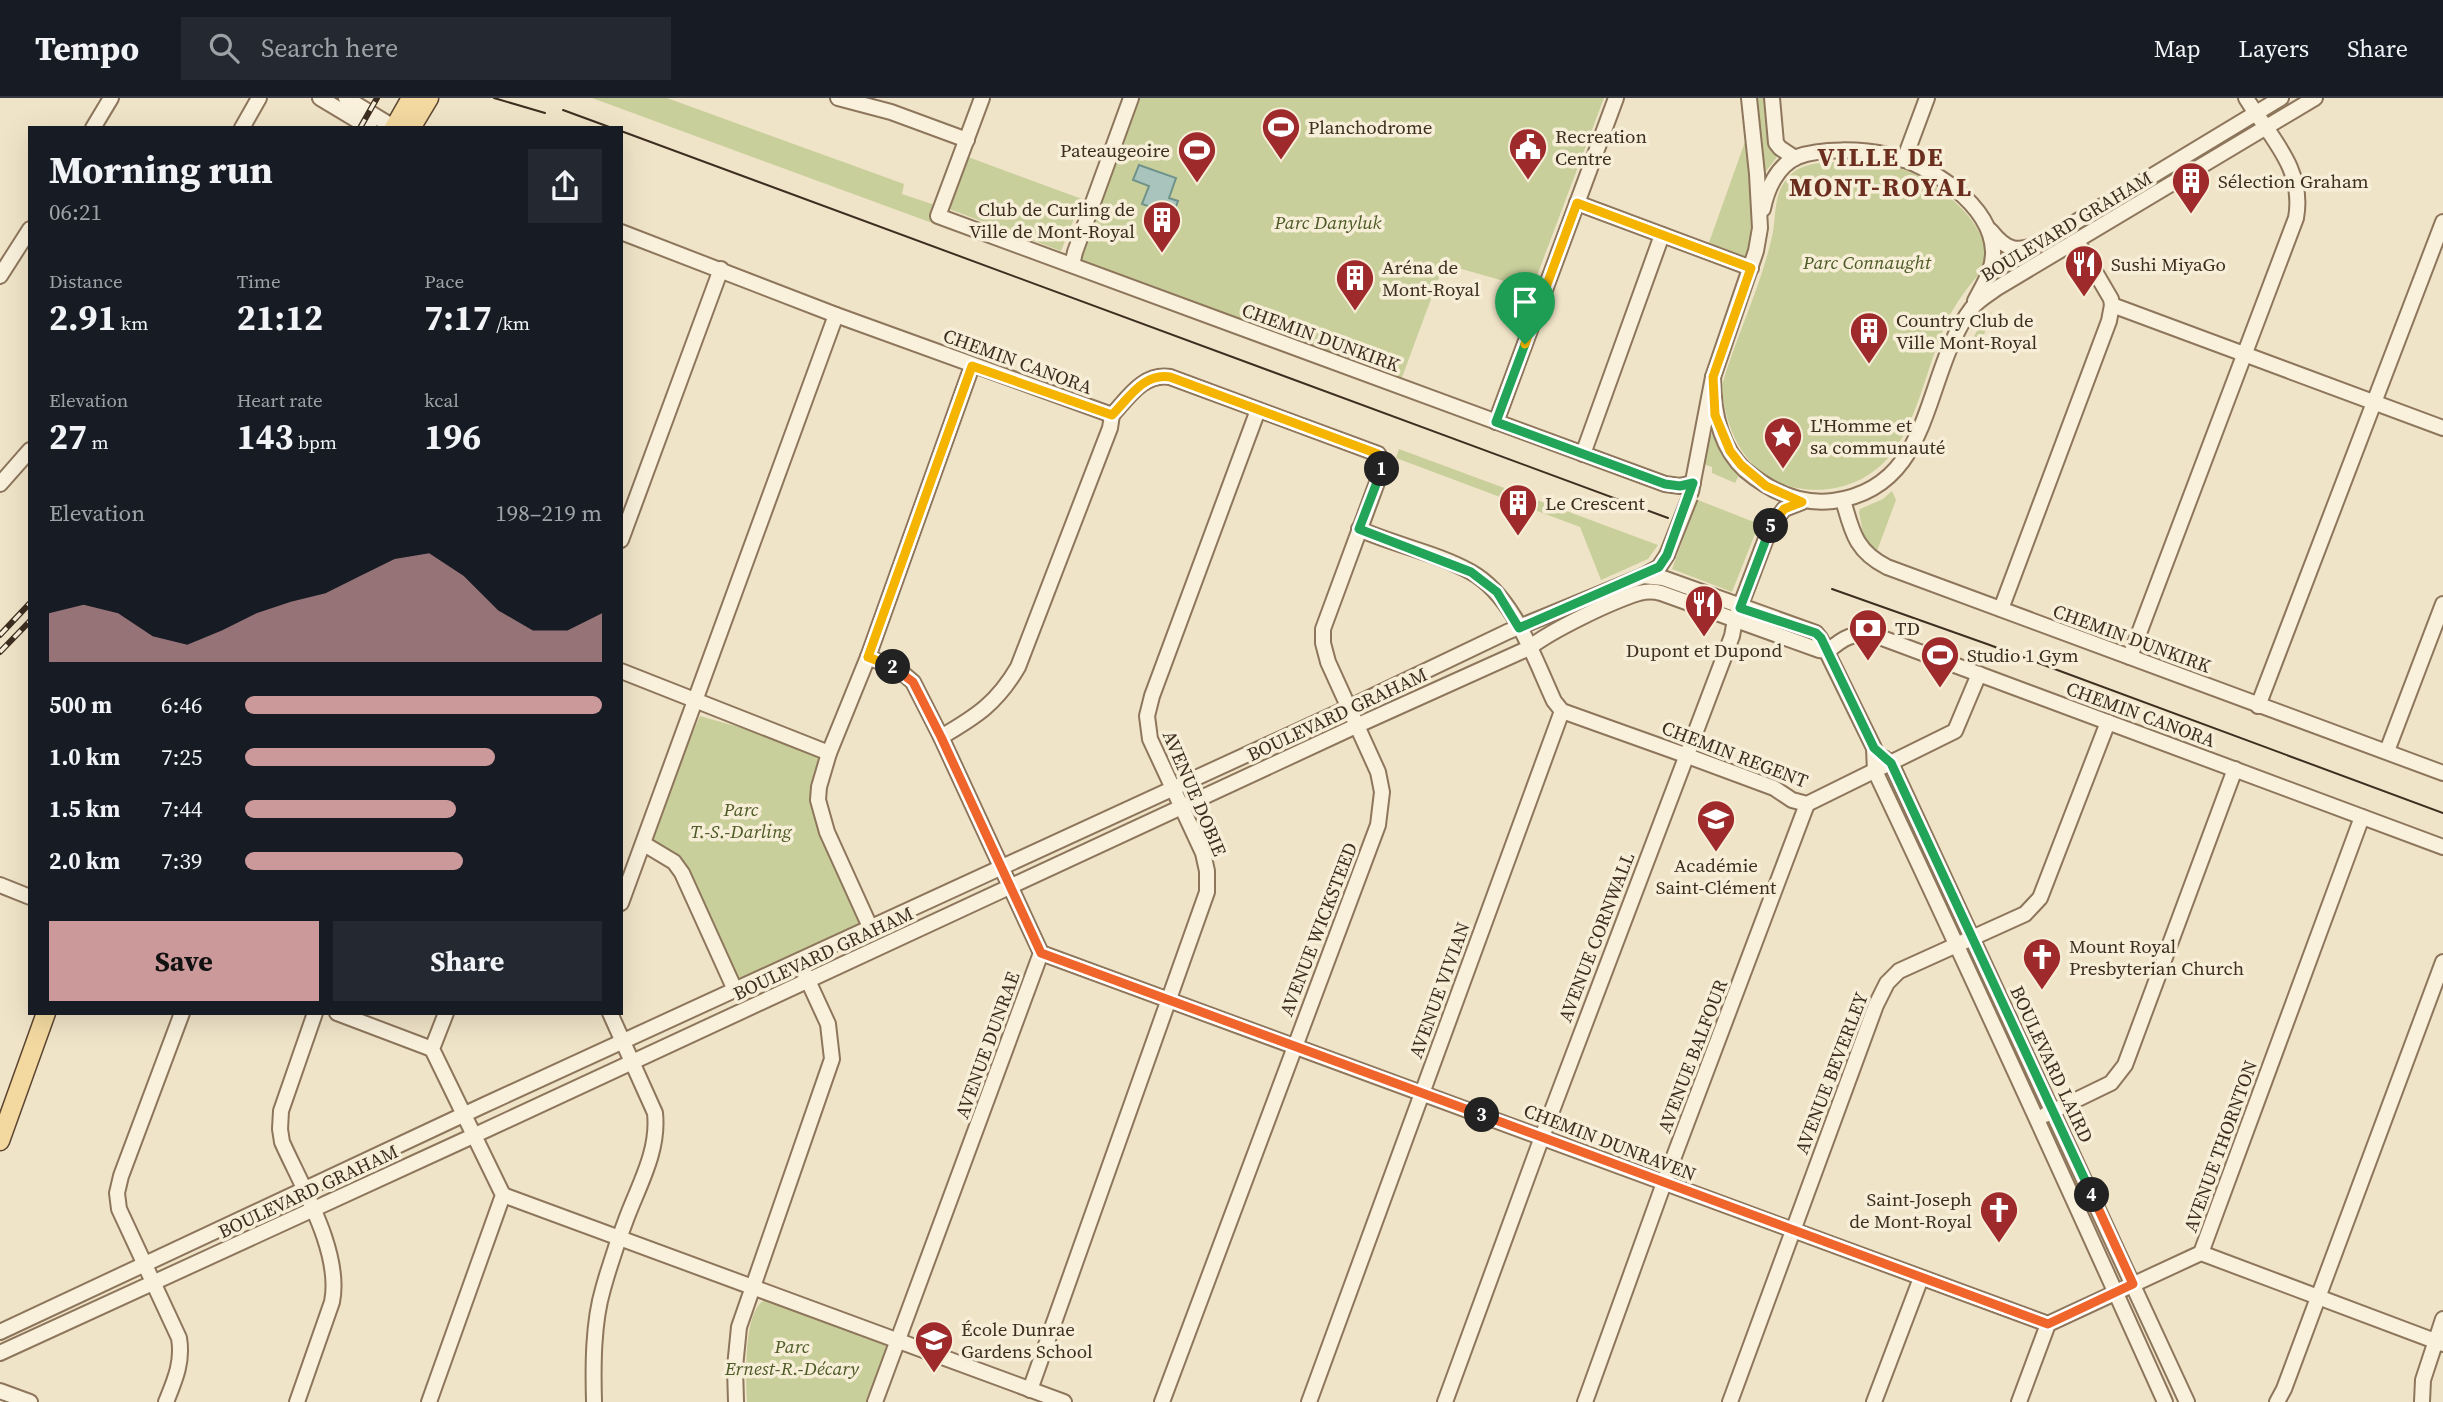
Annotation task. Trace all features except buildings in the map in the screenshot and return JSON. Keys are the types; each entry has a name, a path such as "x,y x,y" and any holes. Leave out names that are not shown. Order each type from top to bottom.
{"main road":[{"path":"395,126 411,98"},
{"path":"412,126 429,98"},
{"path":"0,1141 45,1015"}],"street":[{"path":"94,126 111,98"},
{"path":"243,126 259,98"},
{"path":"320,98 367,126"},
{"path":"346,98 392,126"},
{"path":"838,98 967,139 982,98"},
{"path":"1072,265 1074,252 1131,98"},
{"path":"1496,422 1616,98"},
{"path":"1749,98 1760,228"},
{"path":"1772,98 1776,142 1795,158"},
{"path":"1904,160 1927,98"},
{"path":"2130,657 2298,209 2295,177 2246,98"},
{"name":"BOULEVARD GRAHAM","path":"1988,227 2001,244 2014,249 2041,243 2281,98"},
{"name":"BOULEVARD GRAHAM","path":"1713,377 1715,415 1730,451 1766,486 1802,502 1822,502 1843,499 1875,485 1895,470 1916,441 1949,347 1973,305 1997,288 2315,98"},
{"name":"CHEMIN DUNKIRK","path":"967,139 938,216 1665,484 1691,490"},
{"path":"1828,651 1816,633 1738,614 1662,585 1667,555 1691,490 1713,377 1756,251 1766,196 1781,169 1795,158 1843,151 1873,152 1904,160 1933,175 1965,197 1988,227 1992,244 1990,272 1973,305"},
{"path":"1577,203 1751,268"},
{"path":"2258,706 2443,222"},
{"path":"0,276 28,232"},
{"name":"CHEMIN CANORA","path":"623,233 972,366 1112,415"},
{"path":"1583,454 1662,235"},
{"path":"2001,609 2112,305 2077,241"},
{"path":"623,535 721,269"},
{"path":"2112,305 2443,428"},
{"path":"623,899 836,315"},
{"path":"871,929 821,815 819,787 829,753 868,657 972,366"},
{"path":"941,737 979,715 1009,684 1018,667 1110,428 1112,415 1144,381 1162,376 1258,410"},
{"name":"AVENUE WICKSTEED","path":"1162,1402 1378,825 1382,806 1382,788 1378,772 1326,657 1322,629 1382,469 1382,460 1378,454 1258,410"},
{"name":"AVENUE DOBIE","path":"1030,1390 1206,892 1207,871 1203,853 1150,738 1147,726 1149,705 1258,410"},
{"path":"0,484 28,452"},
{"name":"CHEMIN DUNKIRK","path":"1843,499 1853,535 1861,549 1886,567 2443,773"},
{"name":"AVENUE CORNWALL","path":"1445,1402 1770,528 1784,509 1802,502"},
{"path":"1359,529 1471,572 1497,592 1519,628 1554,702 1562,711"},
{"path":"1643,576 1659,567 1667,555"},
{"name":"BOULEVARD GRAHAM","path":"0,1332 463,1115 1519,628 1643,576 1662,585 1654,591 1638,593 1541,638 1529,648 0,1353"},
{"path":"2386,751 2443,604"},
{"name":"CHEMIN CANORA","path":"1828,651 1842,639 1863,634 1979,674 2443,847"},
{"name":"BOULEVARD LAIRD","path":"1828,651 1874,748 1875,771 2075,1200 2165,1402"},
{"path":"868,657 898,670 913,682 1041,953"},
{"path":"623,672 829,753"},
{"name":"CHEMIN REGENT","path":"1562,711 1774,788 1791,799 1807,804 1955,731 1979,674"},
{"name":"AVENUE VIVIAN","path":"1308,1402 1562,711"},
{"name":"AVENUE BEVERLEY","path":"1730,1402 1876,1005 1887,983 1899,971 2025,914 2040,898 2108,722"},
{"name":"BOULEVARD LAIRD","path":"1874,748 1891,763 2187,1402"},
{"path":"2035,1119 2110,1083 2125,1065 2235,769"},
{"name":"AVENUE BALFOUR","path":"1585,1402 1664,1183 1807,804"},
{"name":"AVENUE THORNTON","path":"2048,1324 2201,1253 2362,817"},
{"path":"644,844 674,862 682,873 735,989"},
{"path":"0,885 28,896"},
{"name":"CHEMIN DUNRAVEN","path":"1041,953 2048,1324"},
{"name":"AVENUE DUNRAE","path":"875,1402 1041,953"},
{"path":"736,1402 735,1367 739,1327 832,1059 828,1024 799,961"},
{"path":"2277,1402 2443,962"},
{"path":"166,1402 182,1353 179,1338 119,1209 117,1193 181,1015"},
{"path":"297,1402 335,1288 332,1258 282,1142 280,1129 281,1111 313,1015"},
{"path":"342,1015 432,1049 503,1195 1064,1402"},
{"path":"432,1049 445,1015"},
{"path":"594,1402 596,1335 602,1292 618,1238 654,1147 657,1128 655,1114 611,1015"},
{"path":"429,1402 503,1195"},
{"path":"2201,1253 2439,1342"},
{"path":"1874,1402 1921,1278"},
{"path":"2422,1402 2423,1380 2439,1342 2443,1319"},
{"path":"2019,1402 2048,1324"},
{"path":"0,1391 30,1402"}],"green space":[{"path":"592,98 667,98 904,184 902,194 941,207 935,224"},
{"name":"Parc Danyluk","path":"1140,98 1604,98 1532,289 1444,264 1401,380 1078,261"},
{"path":"1755,98 1765,98 1770,146 1777,157 1763,175"},
{"path":"1752,122 1757,174 1751,268 1706,251"},
{"path":"968,157 1082,199 1061,251 949,209"},
{"name":"Parc Connaught","path":"1829,162 1893,167 1929,182 1957,203 1969,216 1984,244 1985,258 1980,273 1947,320 1913,414 1889,457 1869,474 1854,482 1838,488 1806,489 1785,485 1767,476 1752,463 1731,429 1722,385 1768,252 1777,198 1782,186 1790,175 1800,168"},
{"path":"1992,312 1980,346 1975,350 1967,348 1980,326"},
{"path":"1712,434 1740,473 1735,483 1712,473 1712,467 1703,464 1708,440"},
{"path":"1399,449 1658,545 1648,559 1601,580 1580,527 1396,458"},
{"path":"1892,491 1896,500 1877,551 1864,538 1859,512"},
{"path":"1698,500 1759,524 1732,592 1672,569"},
{"name":"Parc T.-S.-Darling","path":"700,716 829,753 818,800 871,929 735,990 682,873 644,844"},
{"name":"Parc Ernest-R.-Décary","path":"769,1299 887,1346 888,1352 869,1402 747,1402 746,1361 750,1327 760,1303"}],"water":[{"path":"1139,165 1176,178 1169,198 1178,201 1173,215 1142,204 1149,186 1133,180"}],"tram line":[{"path":"494,98 545,113"},
{"path":"563,110 607,126"},
{"path":"623,132 1668,518"},
{"path":"1832,589 2443,813"}],"railway":[{"path":"361,126 377,98"},
{"path":"0,635 28,605"},
{"path":"0,652 28,623"}],"place":[{"name":"Planchodrome","path":"1281,161"},
{"name":"Recreation Centre","path":"1528,181"},
{"name":"Pateaugeoire","path":"1197,184"},
{"name":"Sélection Graham","path":"2191,215"},
{"name":"Club de Curling de Ville de Mont-Royal","path":"1162,254"},
{"name":"Sushi MiyaGo","path":"2084,298"},
{"name":"Aréna de Mont-Royal","path":"1355,312"},
{"name":"Country Club de Ville Mont-Royal","path":"1869,365"},
{"name":"L'Homme et sa communauté","path":"1783,470"},
{"name":"Le Crescent","path":"1518,537"},
{"name":"Dupont et Dupond","path":"1704,638"},
{"name":"TD","path":"1868,662"},
{"name":"Studio 1 Gym","path":"1940,689"},
{"name":"Académie Saint-Clément","path":"1716,853"},
{"name":"Mount Royal Presbyterian Church","path":"2042,991"},
{"name":"Saint-Joseph de Mont-Royal","path":"1999,1244"},
{"name":"École Dunrae Gardens School","path":"934,1374"}],"district":[{"name":"VILLE DE MONT-ROYAL","path":"1881,172"}],"route":[{"path":"1577,203 1751,268 1713,377 1715,415 1730,451 1741,465 1766,486 1802,502 1788,506 1774,519 1740,608 1816,633 1821,638 1874,748 1891,763 2133,1284 2048,1324 1041,953 913,682 898,670 868,657 972,366 1112,415 1144,381 1162,376 1170,377 1378,454 1382,460 1382,469 1359,529 1471,572 1497,592 1519,628 1659,567 1667,555 1693,483 1680,486 1665,484 1496,422 1525,344 1577,203"}]}
